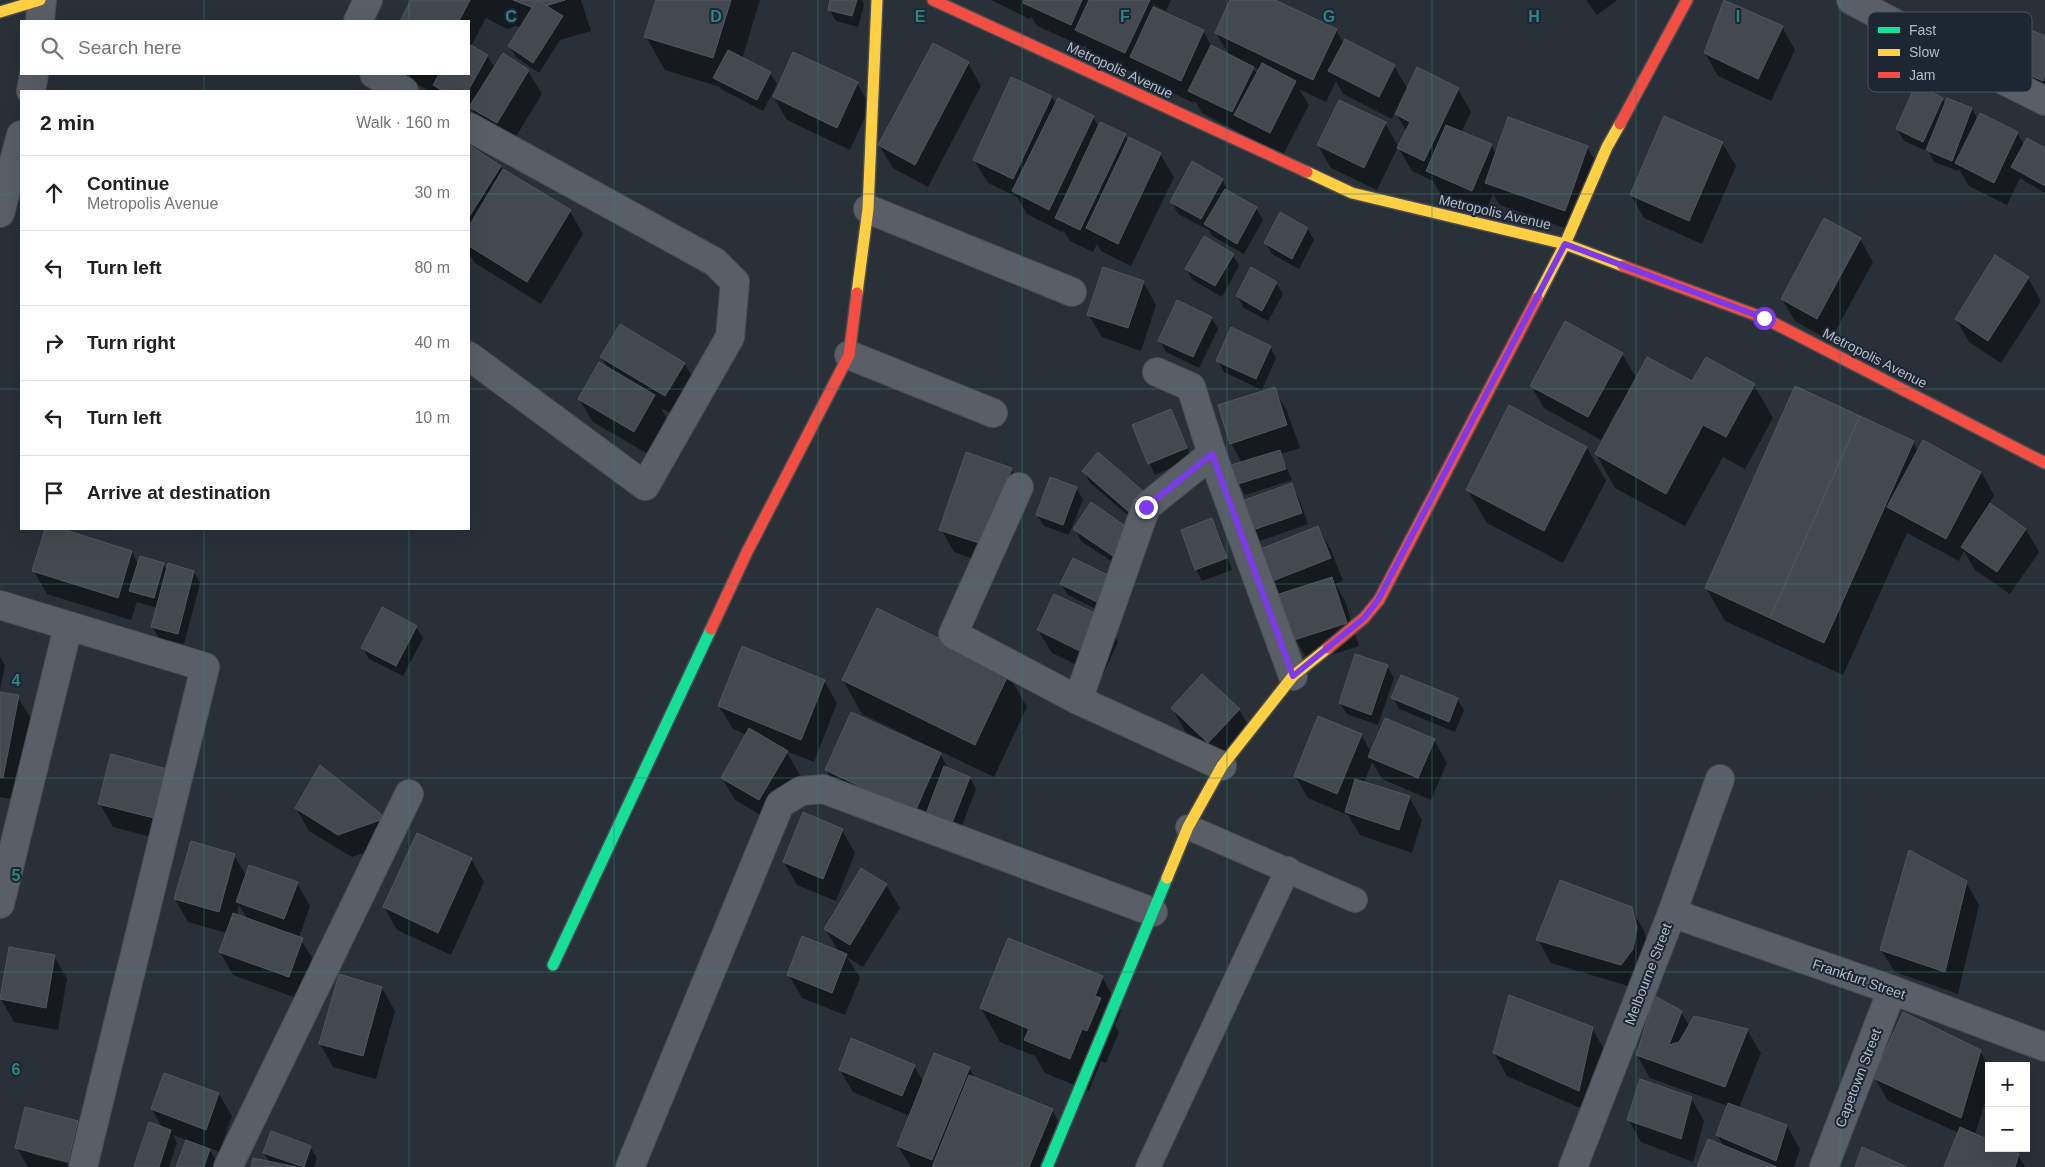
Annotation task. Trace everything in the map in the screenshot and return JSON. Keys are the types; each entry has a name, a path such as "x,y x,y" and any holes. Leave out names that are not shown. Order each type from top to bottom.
{"street":[{"path":"0,12 41,0 40,20"},
{"path":"358,20 368,0"},
{"path":"553,965 743,561 849,355 868,209 877,0"},
{"name":"Metropolis Avenue","path":"933,0 1352,193 1565,244 1764,318 2045,463"},
{"path":"1047,1167 1188,827 1222,766 1293,676 1364,618 1378,600 1565,244 1607,147 1687,0"},
{"path":"1851,0 1873,12"},
{"path":"30,90 34,75"},
{"path":"376,75 402,90"},
{"path":"2027,92 2045,101"},
{"path":"470,128 716,262 735,282 730,337 645,486 470,357"},
{"path":"0,213 20,139"},
{"path":"868,209 1072,292"},
{"path":"849,355 993,413"},
{"path":"1157,372 1191,387 1212,454 1293,676"},
{"path":"1078,700 1146,507 1212,454"},
{"path":"1019,487 953,634 1078,700 1222,766"},
{"path":"0,605 205,667 82,1167"},
{"path":"0,904 68,627"},
{"name":"Melbourne Street","path":"1572,1167 1672,913 1720,779"},
{"path":"630,1167 780,804 801,791 823,788 1153,912"},
{"path":"228,1167 409,794"},
{"name":"Frankfurt Street","path":"1672,913 1892,990 2045,1047"},
{"name":"Capetown Street","path":"1824,1167 1892,990"}],"lane":[{"path":"1188,827 1355,900"},
{"path":"1148,1167 1288,870"}],"building":[{"path":"411,0 470,0 460,20 401,20"},
{"path":"513,0 565,0 536,9"},
{"path":"537,0 563,16 533,63 508,46"},
{"path":"656,0 731,0 713,58 644,37"},
{"path":"830,0 857,0 852,16 828,10"},
{"path":"1024,0 1082,0 1071,25 1023,3"},
{"path":"1089,0 1150,0 1125,53 1075,30"},
{"path":"1230,0 1275,0 1337,29 1313,80 1215,33"},
{"path":"1724,0 1783,26 1758,79 1704,53"},
{"path":"1153,7 1204,30 1181,81 1130,57"},
{"path":"2032,30 2045,36 2045,76 2043,81 2032,76"},
{"path":"1345,39 1395,65 1379,97 1328,71"},
{"path":"933,43 969,62 915,165 878,145"},
{"path":"470,45 488,55 469,90 441,90 433,85 438,75 470,75"},
{"path":"1211,45 1254,67 1232,112 1188,91"},
{"path":"728,50 771,72 757,100 713,78"},
{"path":"793,52 858,82 837,128 773,97"},
{"path":"503,53 529,70 497,123 470,108"},
{"path":"1262,63 1296,81 1270,133 1234,115"},
{"path":"1417,67 1459,88 1424,161 1397,148 1410,122 1395,114"},
{"path":"1011,77 1052,96 1013,179 973,160"},
{"path":"1912,92 1931,92 1943,98 1923,142 1896,129"},
{"path":"1058,98 1094,116 1049,210 1012,191"},
{"path":"1947,98 1972,108 1952,161 1926,150"},
{"path":"1339,100 1386,122 1364,168 1317,145"},
{"path":"1980,113 2018,132 1994,183 1955,163"},
{"path":"1664,116 1723,142 1689,221 1630,195"},
{"path":"1508,117 1588,146 1565,211 1485,183"},
{"path":"1100,122 1126,134 1080,230 1055,218"},
{"path":"1446,125 1492,144 1472,191 1426,171"},
{"path":"1129,137 1161,153 1118,244 1086,228"},
{"path":"2027,138 2045,148 2045,186 2011,167"},
{"path":"470,146 501,166 470,215"},
{"path":"1192,161 1223,179 1201,219 1170,202"},
{"path":"503,169 571,210 527,282 470,247 470,224"},
{"path":"1225,189 1257,207 1237,244 1204,224"},
{"path":"1280,212 1308,228 1292,259 1264,243"},
{"path":"1824,218 1861,238 1817,319 1781,299"},
{"path":"1204,236 1234,254 1215,286 1185,269"},
{"path":"1995,255 2029,277 1988,341 1955,319"},
{"path":"1103,267 1144,281 1128,328 1087,315"},
{"path":"1251,267 1277,282 1262,311 1236,296"},
{"path":"1177,300 1212,317 1193,357 1158,341"},
{"path":"1565,321 1623,353 1588,417 1530,386"},
{"path":"620,324 685,363 665,396 600,357"},
{"path":"1231,327 1271,346 1256,379 1216,361"},
{"path":"1647,357 1692,381 1706,357 1755,384 1726,437 1703,425 1666,494 1595,454"},
{"path":"599,362 655,395 634,432 578,399"},
{"path":"1795,386 1860,416 1770,618 1705,588"},
{"path":"1275,387 1287,425 1230,444 1218,405"},
{"path":"1509,405 1587,447 1544,531 1466,490"},
{"path":"1171,409 1187,448 1148,464 1132,425"},
{"path":"1860,416 1914,441 1824,643 1770,618"},
{"path":"1923,440 1981,472 1946,539 1887,507"},
{"path":"1280,450 1286,469 1238,484 1231,465"},
{"path":"966,452 1012,468 985,545 939,530"},
{"path":"1098,452 1145,493 1129,512 1082,471"},
{"path":"1050,477 1077,487 1063,525 1036,515"},
{"path":"1292,483 1302,513 1250,531 1239,502"},
{"path":"1091,502 1131,530 1113,556 1073,529"},
{"path":"1990,503 2026,529 1997,572 1961,547"},
{"path":"1212,518 1227,558 1195,570 1181,530"},
{"path":"1318,526 1331,558 1265,584 1253,552"},
{"path":"45,530 65,530 132,551 118,598 32,571"},
{"path":"140,556 164,563 154,598 129,591"},
{"path":"1073,558 1116,579 1103,605 1060,584"},
{"path":"168,563 194,571 178,634 151,627"},
{"path":"1332,577 1347,623 1294,640 1279,594"},
{"path":"1054,594 1106,618 1088,655 1037,630"},
{"path":"382,607 417,626 396,666 361,648"},
{"path":"877,608 1009,673 975,745 842,680"},
{"path":"742,646 825,680 801,740 718,706"},
{"path":"1355,654 1388,665 1371,715 1339,703"},
{"path":"1202,674 1240,709 1208,743 1171,708"},
{"path":"1401,675 1458,698 1449,722 1391,698"},
{"path":"0,692 19,695 3,778 0,777"},
{"path":"851,712 941,753 915,812 825,770"},
{"path":"1318,716 1362,734 1337,794 1294,776"},
{"path":"1385,718 1435,739 1418,778 1368,757"},
{"path":"749,728 788,751 759,800 721,778"},
{"path":"111,754 167,769 154,818 98,804"},
{"path":"320,765 386,818 338,835 295,808"},
{"path":"944,766 970,777 952,823 926,814"},
{"path":"1355,779 1410,796 1399,830 1345,812"},
{"path":"803,812 843,829 823,879 783,862"},
{"path":"417,833 472,858 438,933 383,907"},
{"path":"191,841 235,854 219,912 174,899"},
{"path":"1909,850 1967,881 1945,972 1880,950"},
{"path":"249,865 298,882 284,919 236,902"},
{"path":"861,868 887,884 850,945 824,929"},
{"path":"1560,880 1632,907 1637,928 1633,949 1621,965 1536,940"},
{"path":"233,913 303,938 289,977 219,952"},
{"path":"802,936 847,954 832,993 787,975"},
{"path":"1008,938 1103,976 1095,996 1101,998 1087,1031 1082,1029 1070,1059 1024,1040 1029,1029 980,1008"},
{"path":"9,947 55,955 46,1008 0,999"},
{"path":"339,974 382,987 363,1056 319,1044"},
{"path":"1509,995 1593,1027 1579,1091 1493,1053"},
{"path":"1655,996 1682,1011 1669,1045 1679,1042 1694,1016 1748,1029 1725,1087 1636,1055"},
{"path":"1903,1012 1981,1050 1961,1118 1873,1078"},
{"path":"851,1038 915,1065 902,1096 839,1070"},
{"path":"934,1053 970,1067 932,1160 897,1146"},
{"path":"164,1073 219,1093 206,1130 151,1109"},
{"path":"969,1075 1053,1109 1029,1167 932,1167"},
{"path":"1640,1079 1692,1097 1681,1139 1627,1120"},
{"path":"1728,1103 1787,1125 1776,1161 1716,1135"},
{"path":"25,1107 78,1121 68,1162 15,1148"},
{"path":"149,1122 171,1130 159,1167 136,1167 134,1166"},
{"path":"1960,1127 1985,1138 1985,1152 2015,1152 2019,1154 2015,1167 1944,1167"},
{"path":"271,1131 311,1146 304,1167 263,1153"},
{"path":"1708,1139 1777,1167 1697,1167"},
{"path":"186,1140 210,1149 204,1167 176,1167"},
{"path":"1862,1147 1907,1167 1855,1167"},
{"path":"253,1158 297,1167 251,1167"}],"traffic: fast":[{"path":"553,965 711,629"},
{"path":"1047,1167 1167,878"}],"traffic: slow":[{"path":"0,12 40,0"},
{"path":"857,293 868,209 877,0"},
{"path":"1537,298 1565,244 1607,147 1620,124"},
{"path":"1307,172 1352,193 1565,244 1623,266"},
{"path":"1167,878 1188,827 1222,766 1293,676 1328,648"}],"traffic: jam":[{"path":"933,0 1307,172"},
{"path":"1620,124 1687,0"},
{"path":"1623,266 1764,318 2045,463"},
{"path":"711,629 747,552 849,355 857,293"},
{"path":"1328,648 1364,618 1379,600 1537,298"}],"route":[{"path":"1146,507 1212,454 1293,676 1364,618 1378,600 1565,244 1764,318"}]}
